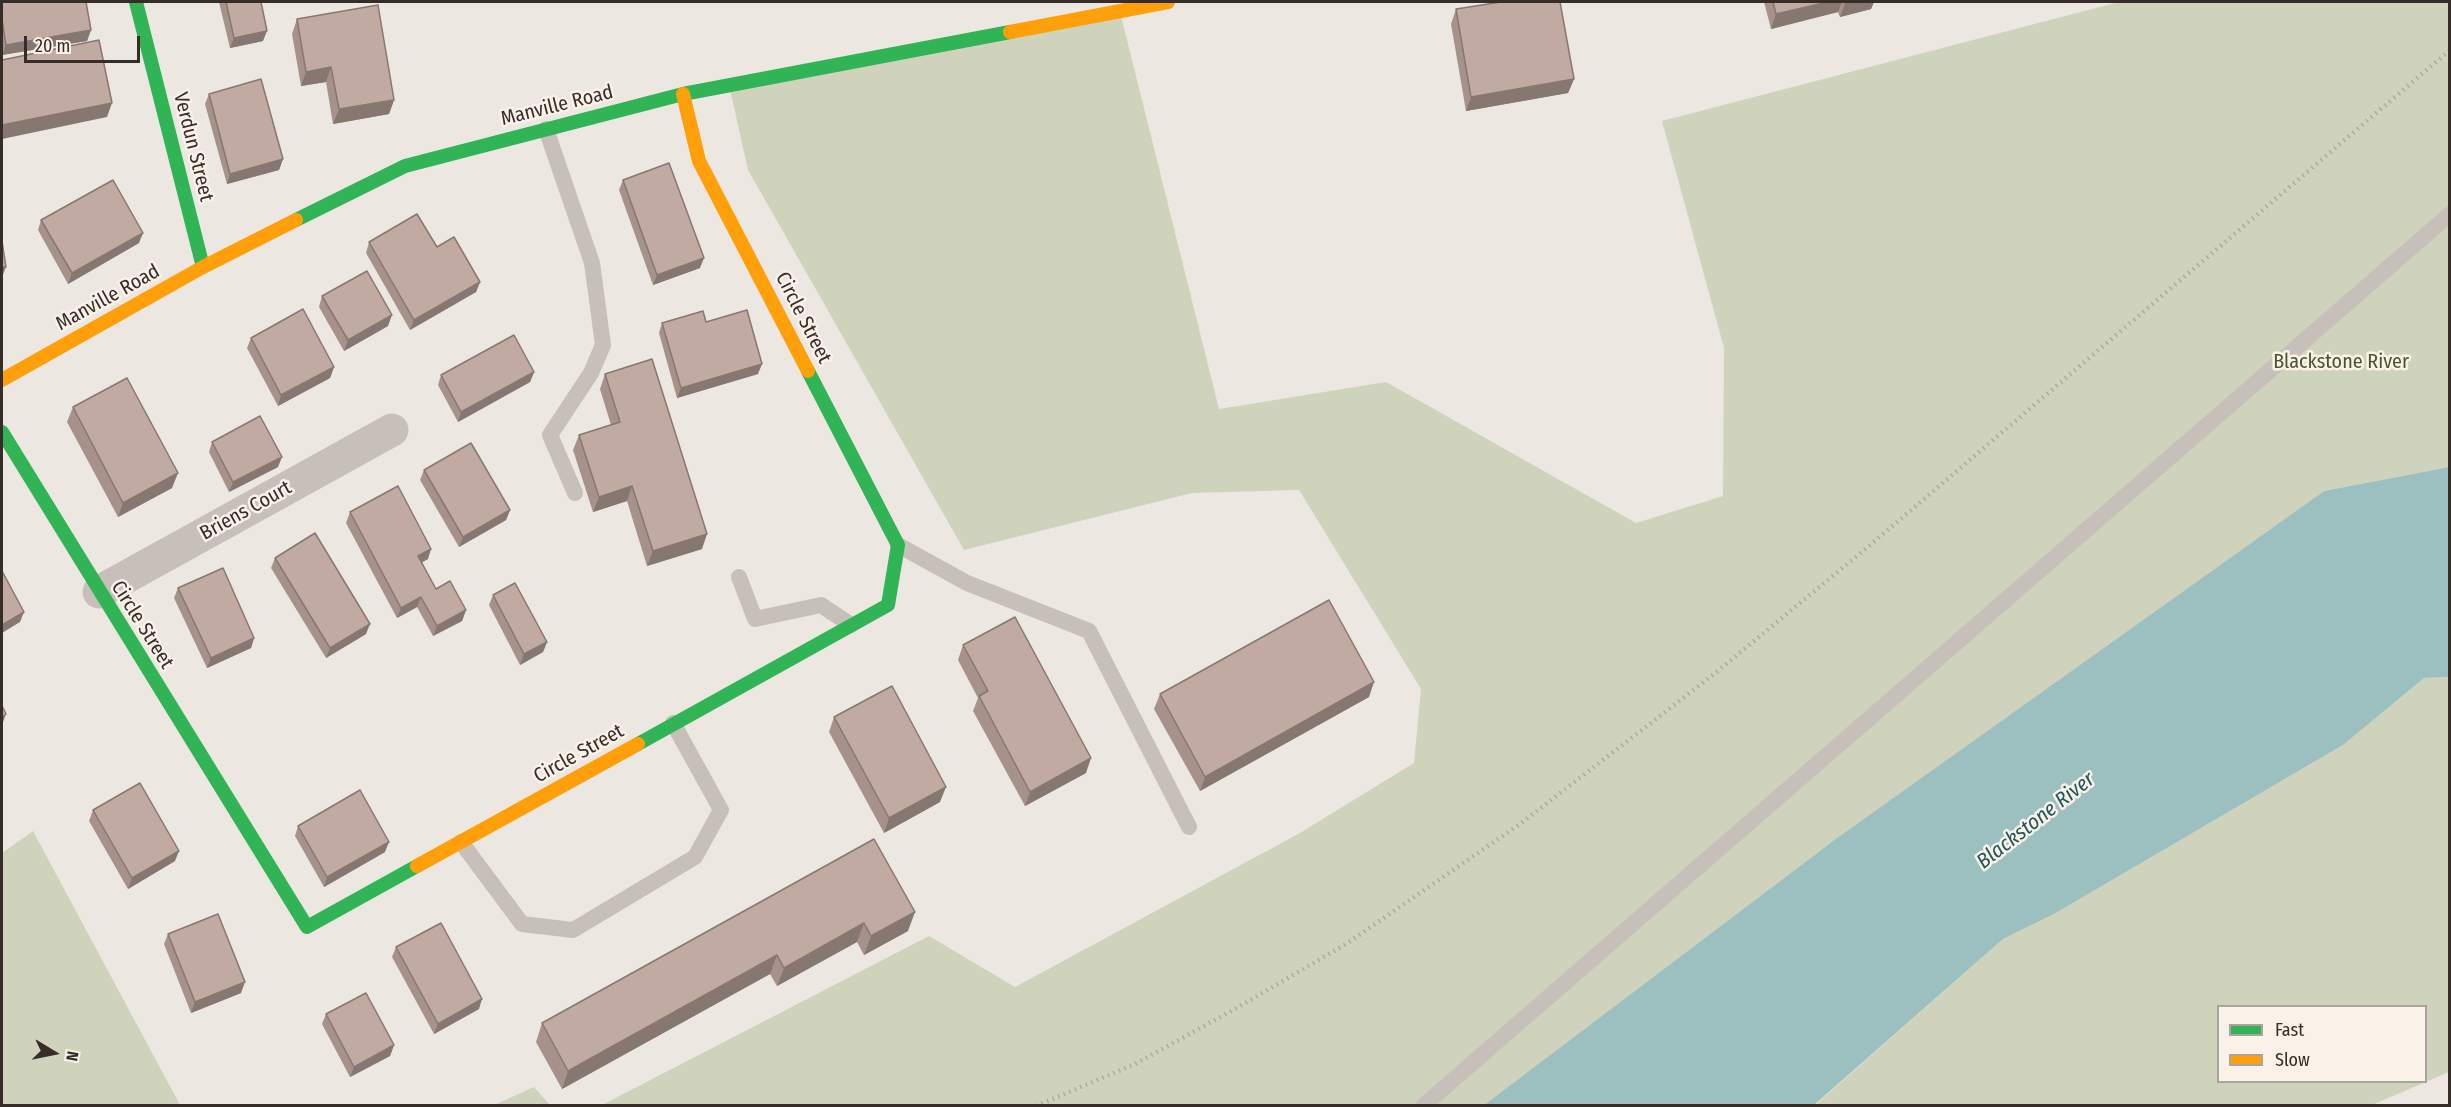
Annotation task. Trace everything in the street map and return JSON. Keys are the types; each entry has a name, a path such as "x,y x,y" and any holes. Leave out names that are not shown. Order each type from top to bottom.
{"street":[{"name":"Verdun Street","path":"136,2 203,267"},
{"name":"Manville Road","path":"2,380 203,267 405,166 683,94 1168,2"},
{"name":"Circle Street","path":"2,432 307,927 888,605 898,545 699,160 683,94"},
{"name":"Briens Court","path":"99,592 392,430"}],"lane":[{"path":"546,129 592,263 603,345 591,373 550,435 575,493"},
{"path":"1423,1106 2450,214"},
{"path":"898,545 967,583 1089,631 1189,827"},
{"path":"739,578 755,619 821,605 851,625"},
{"path":"461,842 522,924 573,930 695,857 721,810 673,723"}],"green space":[{"name":"Blackstone River","path":"2119,2 2449,2 2449,467 2324,491 1837,838 1484,1105 600,1106 929,936 1015,987 1300,833 1414,763 1421,689 1299,490 1192,493 964,550 748,170 729,85 1118,4 1219,409 1386,382 1636,523 1723,496 1724,348 1662,121"},
{"path":"2449,677 2449,1072 2427,1082 2427,1005 2217,1005 2217,1083 2424,1083 2372,1105 1814,1106 2003,939 2054,914 2343,745 2424,678"},
{"path":"33,831 180,1105 2,1105 2,853"},
{"path":"534,1087 550,1105 494,1105"}],"water":[{"name":"Blackstone River","path":"2449,467 2449,677 2424,678 2343,745 2054,914 2003,939 1814,1105 1484,1105 1837,838 2324,491"}],"building":[{"path":"2,2 86,2 91,30 6,45"},
{"path":"226,2 261,2 267,31 234,38"},
{"path":"1501,2 1560,2 1574,79 1471,97 1456,9"},
{"path":"1773,2 1828,2 1776,14"},
{"path":"378,5 394,100 339,109 331,67 306,72 297,19"},
{"path":"99,40 112,103 2,125 2,60"},
{"path":"261,79 283,159 230,174 209,94"},
{"path":"669,163 704,258 657,275 623,180"},
{"path":"113,180 143,233 72,273 41,220"},
{"path":"417,214 437,247 454,237 480,282 414,320 369,242"},
{"path":"2,241 6,267 2,267"},
{"path":"367,271 392,315 348,340 322,296"},
{"path":"303,309 334,367 281,395 251,338"},
{"path":"747,310 762,364 681,388 662,323 703,311 706,322"},
{"path":"514,335 534,372 461,412 441,375"},
{"path":"652,359 707,534 653,551 632,486 599,497 579,435 620,422 605,374"},
{"path":"127,378 178,473 123,503 73,407"},
{"path":"260,416 282,457 233,482 212,442"},
{"path":"471,443 510,510 463,537 424,470"},
{"path":"398,486 431,549 418,556 436,589 450,581 466,610 437,626 421,597 401,608 350,512"},
{"path":"315,533 370,624 330,648 275,558"},
{"path":"223,568 254,638 211,658 178,588"},
{"path":"2,571 24,612 2,625"},
{"path":"515,583 547,642 524,654 493,595"},
{"path":"1329,600 1374,682 1205,777 1160,694"},
{"path":"1015,617 1091,758 1030,792 979,696 988,691 963,645"},
{"path":"892,686 946,787 889,818 834,717"},
{"path":"140,783 179,851 132,878 93,810"},
{"path":"360,790 389,842 327,877 298,826"},
{"path":"874,839 915,912 871,936 864,923 784,968 777,955 568,1071 542,1023"},
{"path":"218,914 245,982 195,1002 168,934"},
{"path":"441,923 482,999 438,1024 396,947"},
{"path":"366,993 394,1045 354,1067 326,1014"}],"railway":[{"path":"1036,1106 1135,1064 1235,1009 1346,944 1520,824 1713,675 1869,546 2450,50"}],"traffic: fast":[{"path":"136,2 203,267"},
{"path":"296,220 405,166 683,94 1010,32"},
{"path":"638,744 888,605 898,545 808,371"},
{"path":"2,432 307,927 417,866"}],"traffic: slow":[{"path":"1010,32 1168,2"},
{"path":"683,94 699,161 808,371"},
{"path":"2,380 203,267 296,220"},
{"path":"417,866 638,744"}]}
